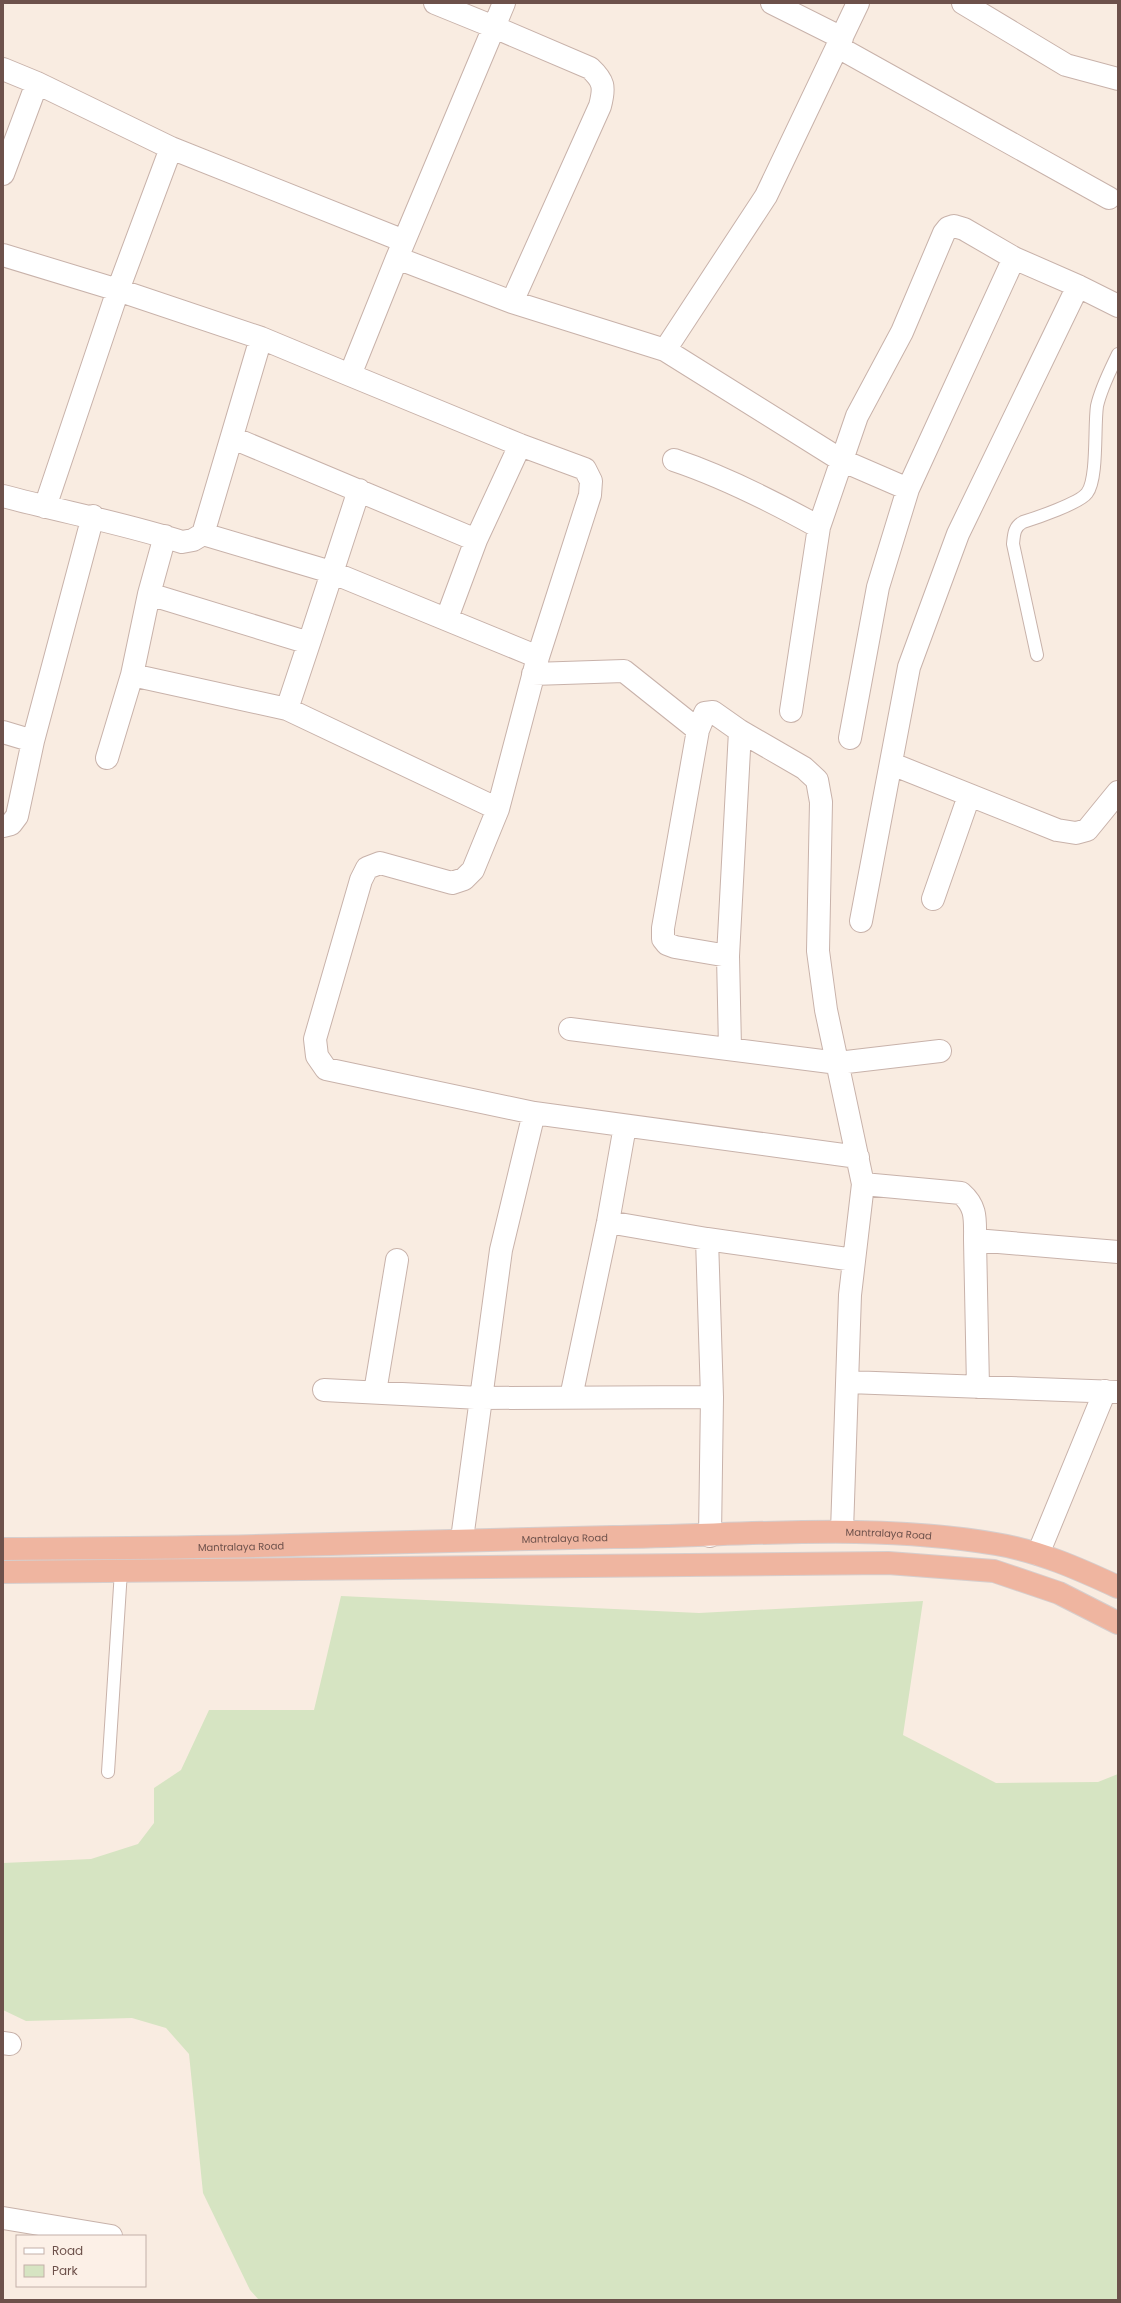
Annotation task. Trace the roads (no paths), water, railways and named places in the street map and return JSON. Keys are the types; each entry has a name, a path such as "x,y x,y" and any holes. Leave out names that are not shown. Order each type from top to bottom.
{"highway":[{"name":"Mantralaya Road","path":"3,1549 290,1545 462,1539 710,1536 842,1531 887,1532 998,1544 1038,1554 1071,1565 1118,1587"},
{"path":"3,1572 607,1567 806,1562 888,1563 994,1571 1059,1593 1118,1623"}],"street":[{"path":"435,3 590,68 601,78 604,92 600,106 512,302"},
{"path":"350,375 400,249 504,3"},
{"path":"772,3 1110,198"},
{"path":"665,350 766,196 858,3"},
{"path":"963,3 1066,65 1118,79"},
{"path":"3,69 172,148 400,249 512,302 665,350 841,460 908,489"},
{"path":"3,174 37,84"},
{"path":"45,507 118,290 172,148"},
{"path":"791,711 819,527 857,416 902,332 944,233 948,228 954,226 964,229 1014,258 1078,286 1118,306"},
{"path":"3,255 118,290 261,338 520,445 585,469 591,481 590,495 536,665 498,809 474,870 464,879 452,883 380,862 367,868 361,880 315,1039 316,1056 326,1069 534,1113 858,1156"},
{"path":"850,738 878,587 908,489 1014,258"},
{"path":"862,921 892,764 903,692 909,667 958,534 1078,286"},
{"path":"3,496 45,507 93,516 182,542 193,540 203,534 233,438 261,338"},
{"path":"233,438 476,540"},
{"path":"447,618 476,540 520,445"},
{"path":"674,460 705,470 756,492 819,527"},
{"path":"287,708 359,490"},
{"path":"3,826 11,824 17,816 33,741 93,516"},
{"path":"203,534 331,572 447,618 536,665 624,670 698,730"},
{"path":"108,758 132,675 149,594 165,536"},
{"path":"149,594 309,643"},
{"path":"132,675 287,708 498,809"},
{"path":"728,956 675,947 667,944 663,939 663,928 700,719 704,713 713,712 740,731 804,768 817,780 821,802 818,950 826,1010 863,1184 850,1295 842,1531"},
{"path":"730,1048 728,956 740,731"},
{"path":"3,732 33,741"},
{"path":"892,764 1057,830 1076,833 1088,830 1118,792"},
{"path":"933,899 969,796"},
{"path":"570,1029 730,1048 838,1063 940,1051"},
{"path":"462,1539 501,1250 534,1113"},
{"path":"571,1397 608,1222 625,1126"},
{"path":"863,1184 961,1193 971,1201 975,1218 978,1386"},
{"path":"608,1222 707,1239 854,1260"},
{"path":"707,1239 712,1397 710,1536"},
{"path":"975,1240 1118,1252"},
{"path":"375,1392 397,1260"},
{"path":"848,1382 1112,1391 1038,1554"},
{"path":"324,1390 480,1398 712,1397"},
{"path":"3,2218 105,2235"}],"lane":[{"path":"1037,655 1013,544 1014,533 1017,526 1023,522 1080,500 1088,493 1092,478 1098,404 1104,383 1118,354"},
{"path":"108,1772 121,1571"}]}
